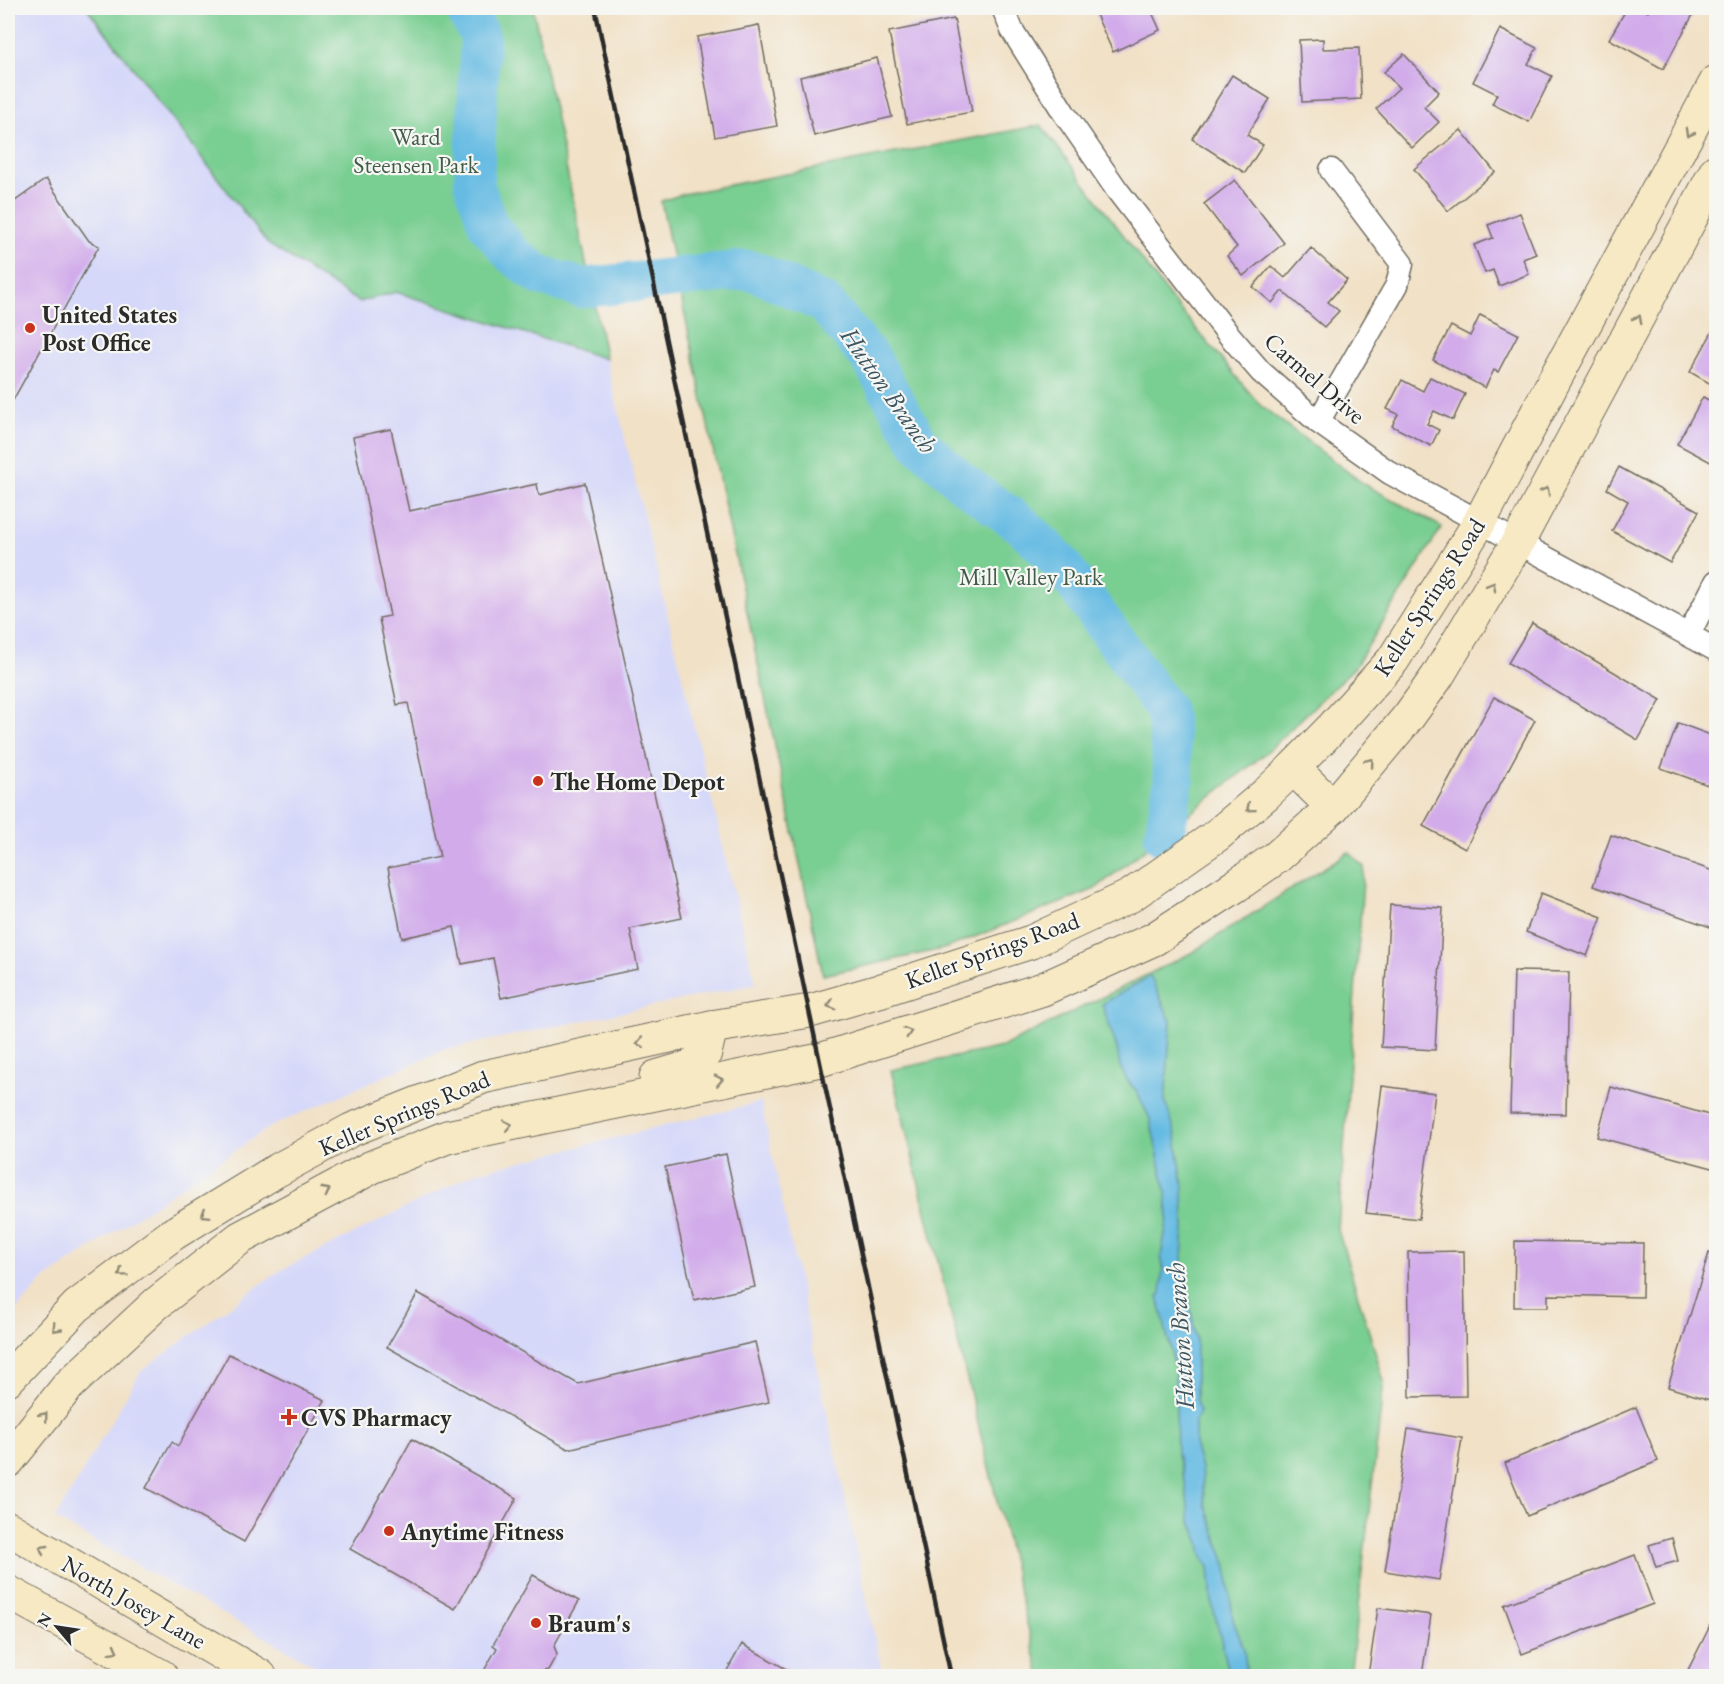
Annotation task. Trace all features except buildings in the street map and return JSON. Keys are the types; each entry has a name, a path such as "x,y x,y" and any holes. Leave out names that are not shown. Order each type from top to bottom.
{"main road":[{"name":"Keller Springs Road","path":"8,1379 77,1306 173,1234 274,1172 351,1130 483,1077 711,1027 810,1011 1031,942 1130,896 1216,836 1293,768 1393,660 1479,522 1716,82"},
{"name":"Keller Springs Road","path":"8,1461 68,1386 156,1304 240,1238 372,1167 447,1137 820,1060 1043,989 1154,939 1277,857 1333,807 1409,716 1437,677 1518,542 1716,171"},
{"path":"1293,768 1333,807"},
{"path":"614,1102 645,1080 693,1066 705,1053 711,1027"},
{"name":"North Josey Lane","path":"8,1528 260,1677"},
{"path":"8,1592 161,1677"}],"street":[{"name":"Carmel Drive","path":"1003,8 1012,30 1117,190 1261,372 1318,422 1390,473 1716,650"},
{"path":"1318,422 1397,285 1402,264 1330,170"},
{"path":"1689,634 1716,582"}],"shaded area":[{"path":"8,8 87,8 268,244 359,302 396,292 606,359 756,984 443,1050 270,1127 46,1278 8,1319"},
{"path":"761,1102 883,1676 333,1676 55,1519 141,1371 279,1271 477,1172"}],"green space":[{"name":"Ward Steensen Park","path":"87,8 533,8 606,359 396,292 359,302 268,244"},
{"name":"Mill Valley Park","path":"1041,125 1173,301 1260,405 1364,484 1442,527 1355,667 1266,753 1095,889 947,948 823,975 661,201 683,194"},
{"path":"1349,852 1364,867 1338,1230 1384,1381 1350,1676 1040,1676 891,1070 1002,1047 1191,953"}],"water":[{"path":"1150,976 1171,1021 1165,1101 1175,1132 1183,1183 1182,1258 1196,1339 1196,1400 1200,1412 1195,1422 1195,1447 1201,1469 1205,1504 1227,1567 1233,1620 1244,1649 1247,1676 1230,1676 1212,1604 1209,1567 1202,1555 1200,1543 1190,1520 1185,1482 1177,1455 1175,1368 1158,1297 1161,1293 1163,1266 1161,1256 1168,1218 1166,1192 1150,1119 1137,1092 1120,1067 1117,1048 1102,1004"}],"waterway":[{"name":"Hutton Branch","path":"465,8 480,36 474,184 488,225 513,255 539,275 582,288 746,270 757,272 825,304 871,359 920,444 964,484 1022,525 1059,561 1166,711 1174,779 1164,837"}],"railway":[{"path":"595,8 951,1676"}],"place":[{"name":"United States Post Office","path":"30,328"},
{"name":"The Home Depot","path":"538,781"},
{"name":"CVS Pharmacy","path":"289,1417"},
{"name":"Anytime Fitness","path":"389,1531"},
{"name":"Braum's","path":"536,1623"}]}
